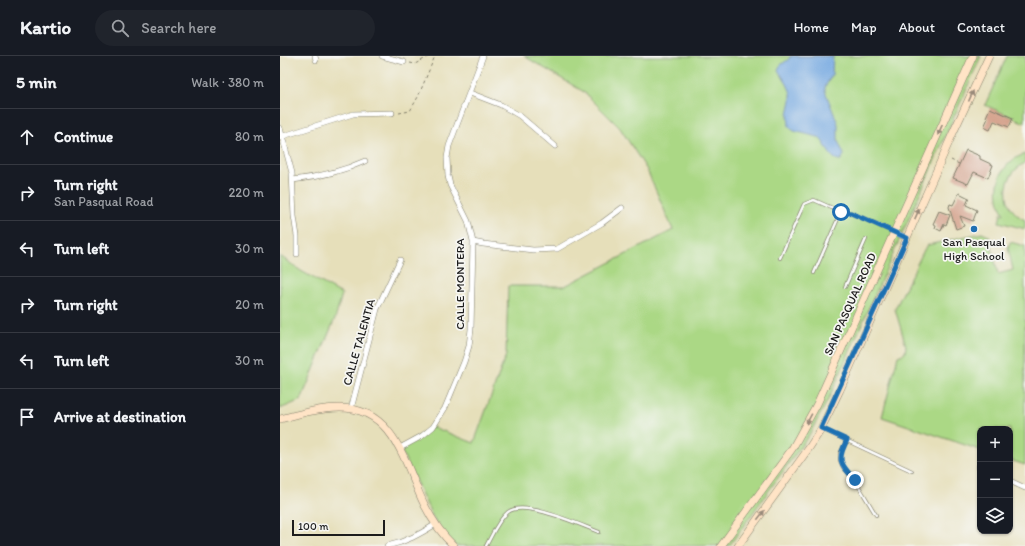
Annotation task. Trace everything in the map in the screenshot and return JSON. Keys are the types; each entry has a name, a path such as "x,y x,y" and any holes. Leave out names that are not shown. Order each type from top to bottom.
{"main road":[{"name":"SAN PASQUAL ROAD","path":"721,546 792,449 827,384 972,56"},
{"name":"SAN PASQUAL ROAD","path":"738,546 794,470 821,428 989,56"},
{"path":"280,419 313,411 339,408 363,412 377,419 391,434 400,448 424,503 436,524 454,546"}],"street":[{"path":"382,56 404,62"},
{"name":"CALLE MONTERA","path":"400,448 422,436 433,427 445,408 469,346 471,329 473,242 468,221 450,185 447,158 449,146 483,56"},
{"path":"470,93 501,105 520,116 555,146"},
{"path":"281,136 353,114 392,113"},
{"path":"280,128 293,180 297,254"},
{"path":"293,180 322,176 348,169 365,161"},
{"path":"473,242 533,250 557,249 602,223 622,208"},
{"path":"894,232 907,238"},
{"name":"CALLE TALENTIA","path":"351,409 377,309 400,260"},
{"path":"1013,482 1025,488"},
{"path":"387,546 399,544 413,538 436,524"}],"lane":[{"path":"780,258 804,204 814,200 841,212 851,213 894,232"},
{"path":"814,273 841,212"},
{"path":"844,286 866,239"},
{"path":"821,428 912,470"},
{"path":"847,440 840,454 840,460 843,467 855,480 876,514"},
{"path":"486,546 508,512 515,508 538,510 567,519 599,532"}],"path":[{"path":"404,62 415,64 430,56"},
{"path":"392,113 410,111 418,97 435,56"},
{"path":"951,160 959,164"}],"green space":[{"path":"524,56 981,56 829,398 809,435 729,546 454,546 436,524 400,448 433,427 474,443 506,355 508,286 565,286 673,230 647,170 620,128 584,92"},
{"path":"1007,56 1025,56 1025,123 985,105"},
{"path":"1025,154 1025,163 1017,168 1011,175 1007,192 1011,208 1017,215 1025,220 1025,229 999,222 1001,214 1004,214 998,196 998,187 1003,171 1016,158"},
{"path":"982,233 989,236 998,274 1013,270 1008,248 1010,242 1025,246 1025,465 1013,461 1013,426 977,426 977,449 882,417 898,356 905,353 906,346 895,309 925,248 928,245"},
{"path":"280,256 301,271 342,294 336,316 301,400 280,409"}],"water":[{"path":"791,56 833,56 832,75 825,87 825,91 838,124 838,141 844,155 841,160 837,160 831,155 818,137 794,131 789,127 788,114 791,93 778,70 780,65"}],"building":[{"path":"990,108 1013,118 1009,127 994,121 990,130 984,127"},
{"path":"966,150 980,156 980,159 993,165 988,178 974,172 968,184 953,178"},
{"path":"959,193 969,198 966,205 977,210 973,221 960,216 964,226 956,229 949,207 950,204 953,205"},
{"path":"939,211 950,215 946,225 944,224 941,231 935,228 936,225 933,224"}],"place":[{"name":"San Pasqual High School","path":"974,229"}],"route":[{"path":"841,212 851,213 907,238 840,390 821,428 847,440 840,454 840,460 843,467 855,480"}]}
